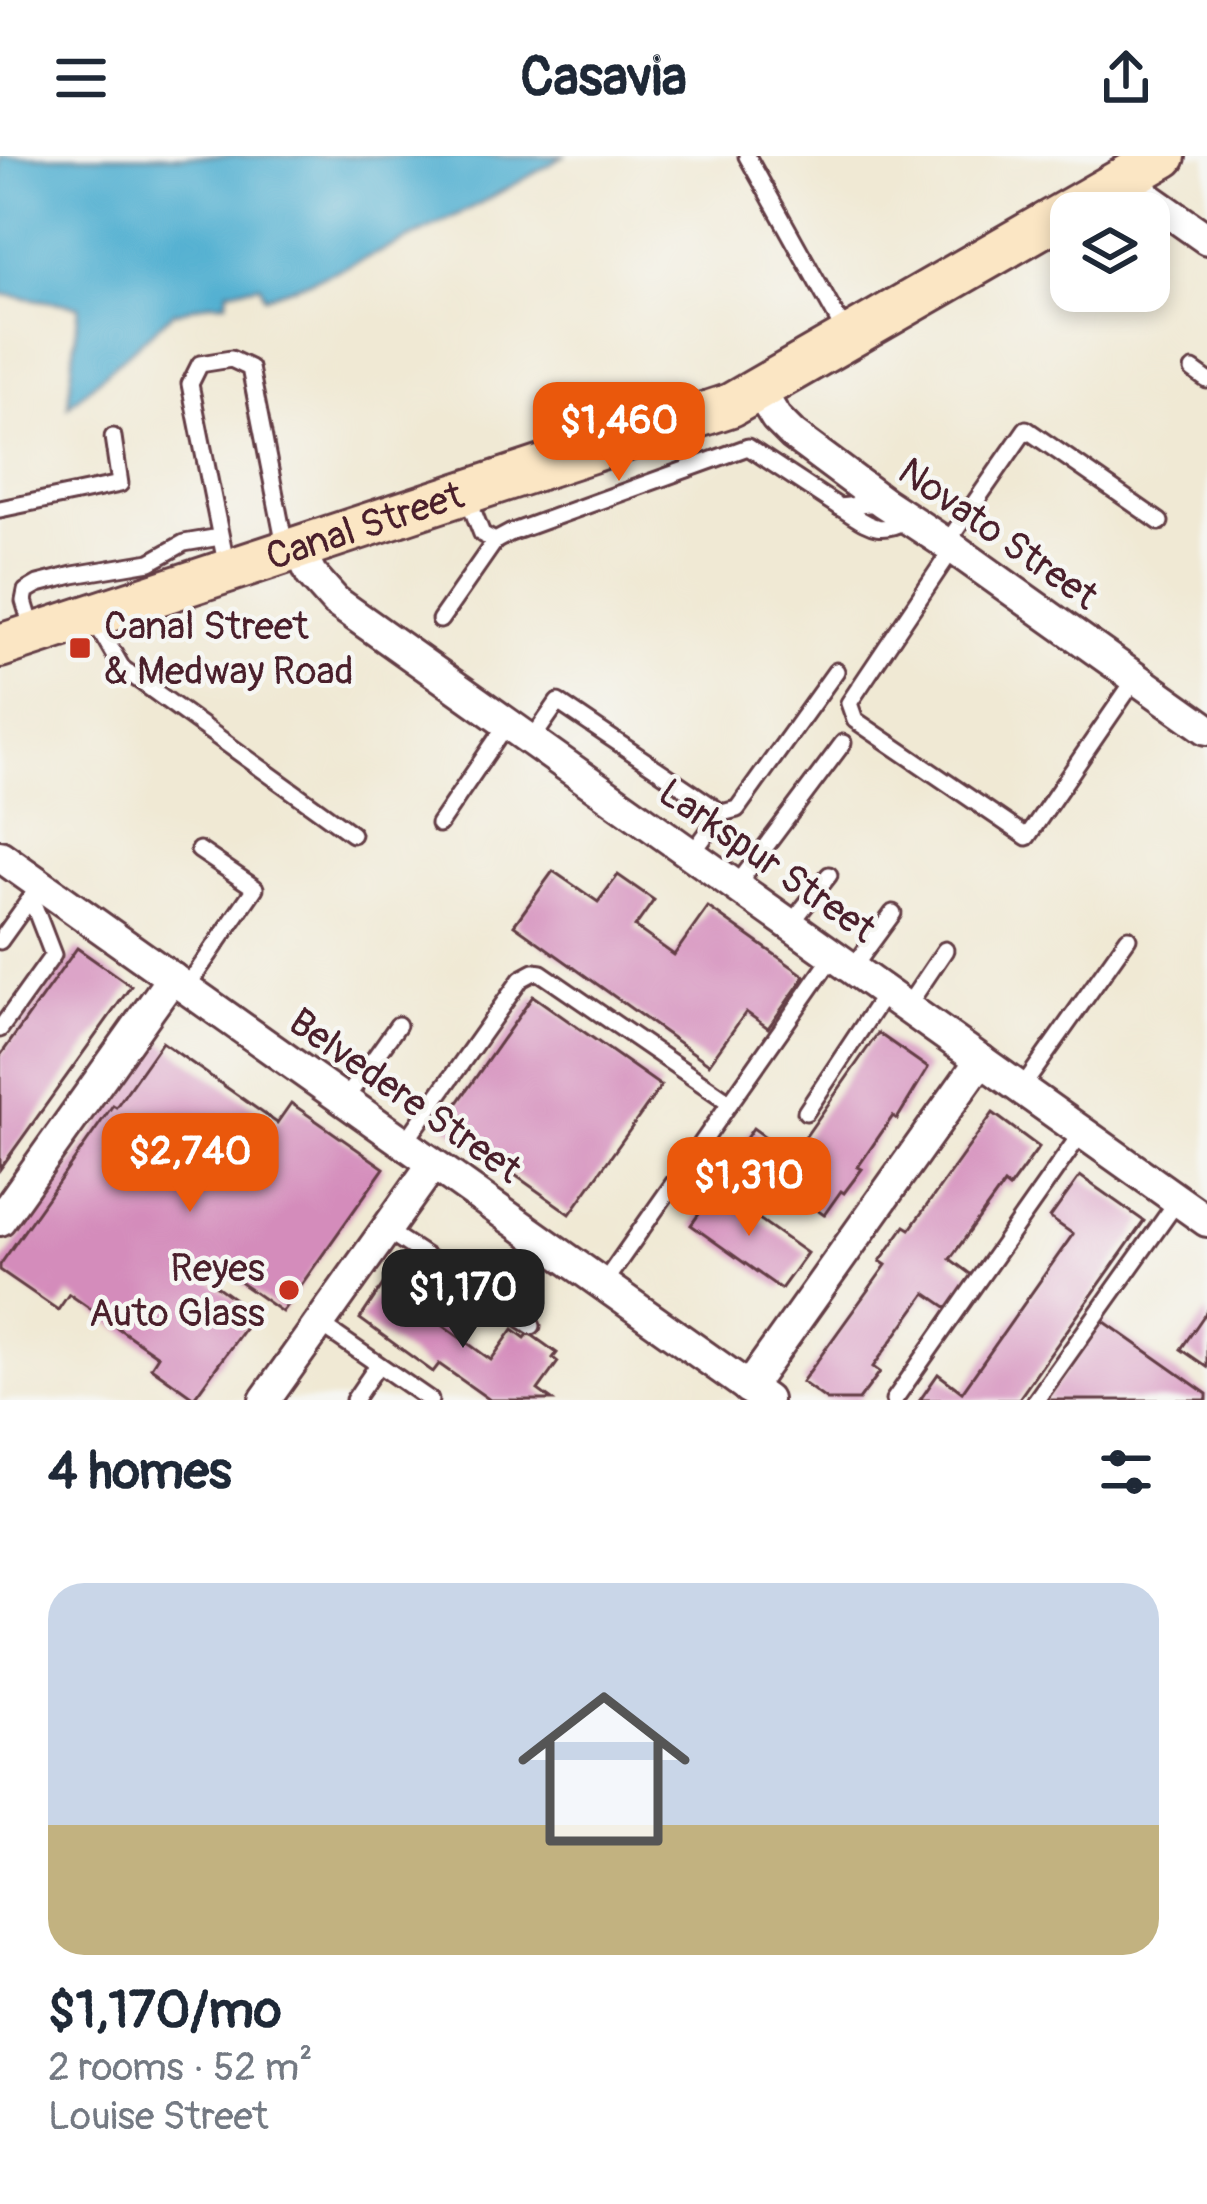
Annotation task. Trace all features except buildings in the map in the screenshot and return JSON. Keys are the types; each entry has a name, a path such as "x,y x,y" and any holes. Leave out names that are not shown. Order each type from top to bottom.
{"street":[{"name":"Canal Street","path":"17,640 92,616 224,554 293,550 703,416 759,390 1164,156"},
{"path":"1123,180 1207,239"},
{"name":"Novato Street","path":"759,390 787,429 1207,729"},
{"name":"Larkspur Street","path":"293,550 325,593 1207,1221"},
{"name":"Belvedere Street","path":"0,856 35,891 179,983 757,1394"},
{"path":"0,1220 179,983"},
{"path":"757,1394 981,1060"},
{"path":"266,1400 433,1164"}],"lane":[{"path":"748,156 848,338"},
{"path":"17,640 26,591 38,584 150,562 184,543 224,554 190,384 200,364 231,359 250,368 293,550"},
{"path":"1136,678 1027,837 856,720 849,703 1026,428 1160,522"},
{"path":"0,509 120,484 113,437"},
{"path":"440,620 494,541 748,447 839,507 878,530 887,530 896,511 839,507"},
{"path":"466,494 482,534 494,541"},
{"path":"92,616 122,668 352,834"},
{"path":"692,855 722,813 736,808 836,671"},
{"path":"439,824 519,732 558,702 722,813"},
{"path":"736,886 843,743"},
{"path":"179,983 255,888 199,850"},
{"path":"790,925 829,875"},
{"path":"0,941 35,891"},
{"path":"0,1029 53,955 35,891"},
{"path":"603,1284 729,1102 843,962 893,913"},
{"path":"1021,1089 1128,938"},
{"path":"806,1112 896,1000 945,950"},
{"path":"404,1144 521,979 534,972 729,1102"},
{"path":"344,1101 398,1025"},
{"path":"893,1400 1082,1132"},
{"path":"1036,1400 1178,1200"},
{"path":"386,1230 532,1326"},
{"path":"320,1324 430,1400"},
{"path":"354,1400 378,1364"}],"water":[{"path":"0,156 564,156 456,216 342,268 265,297 260,285 228,290 227,302 173,313 68,406 79,306 0,294"}],"place":[{"name":"Canal Street & Medway Road","path":"80,648"},
{"name":"Reyes Auto Glass","path":"289,1290"}]}
